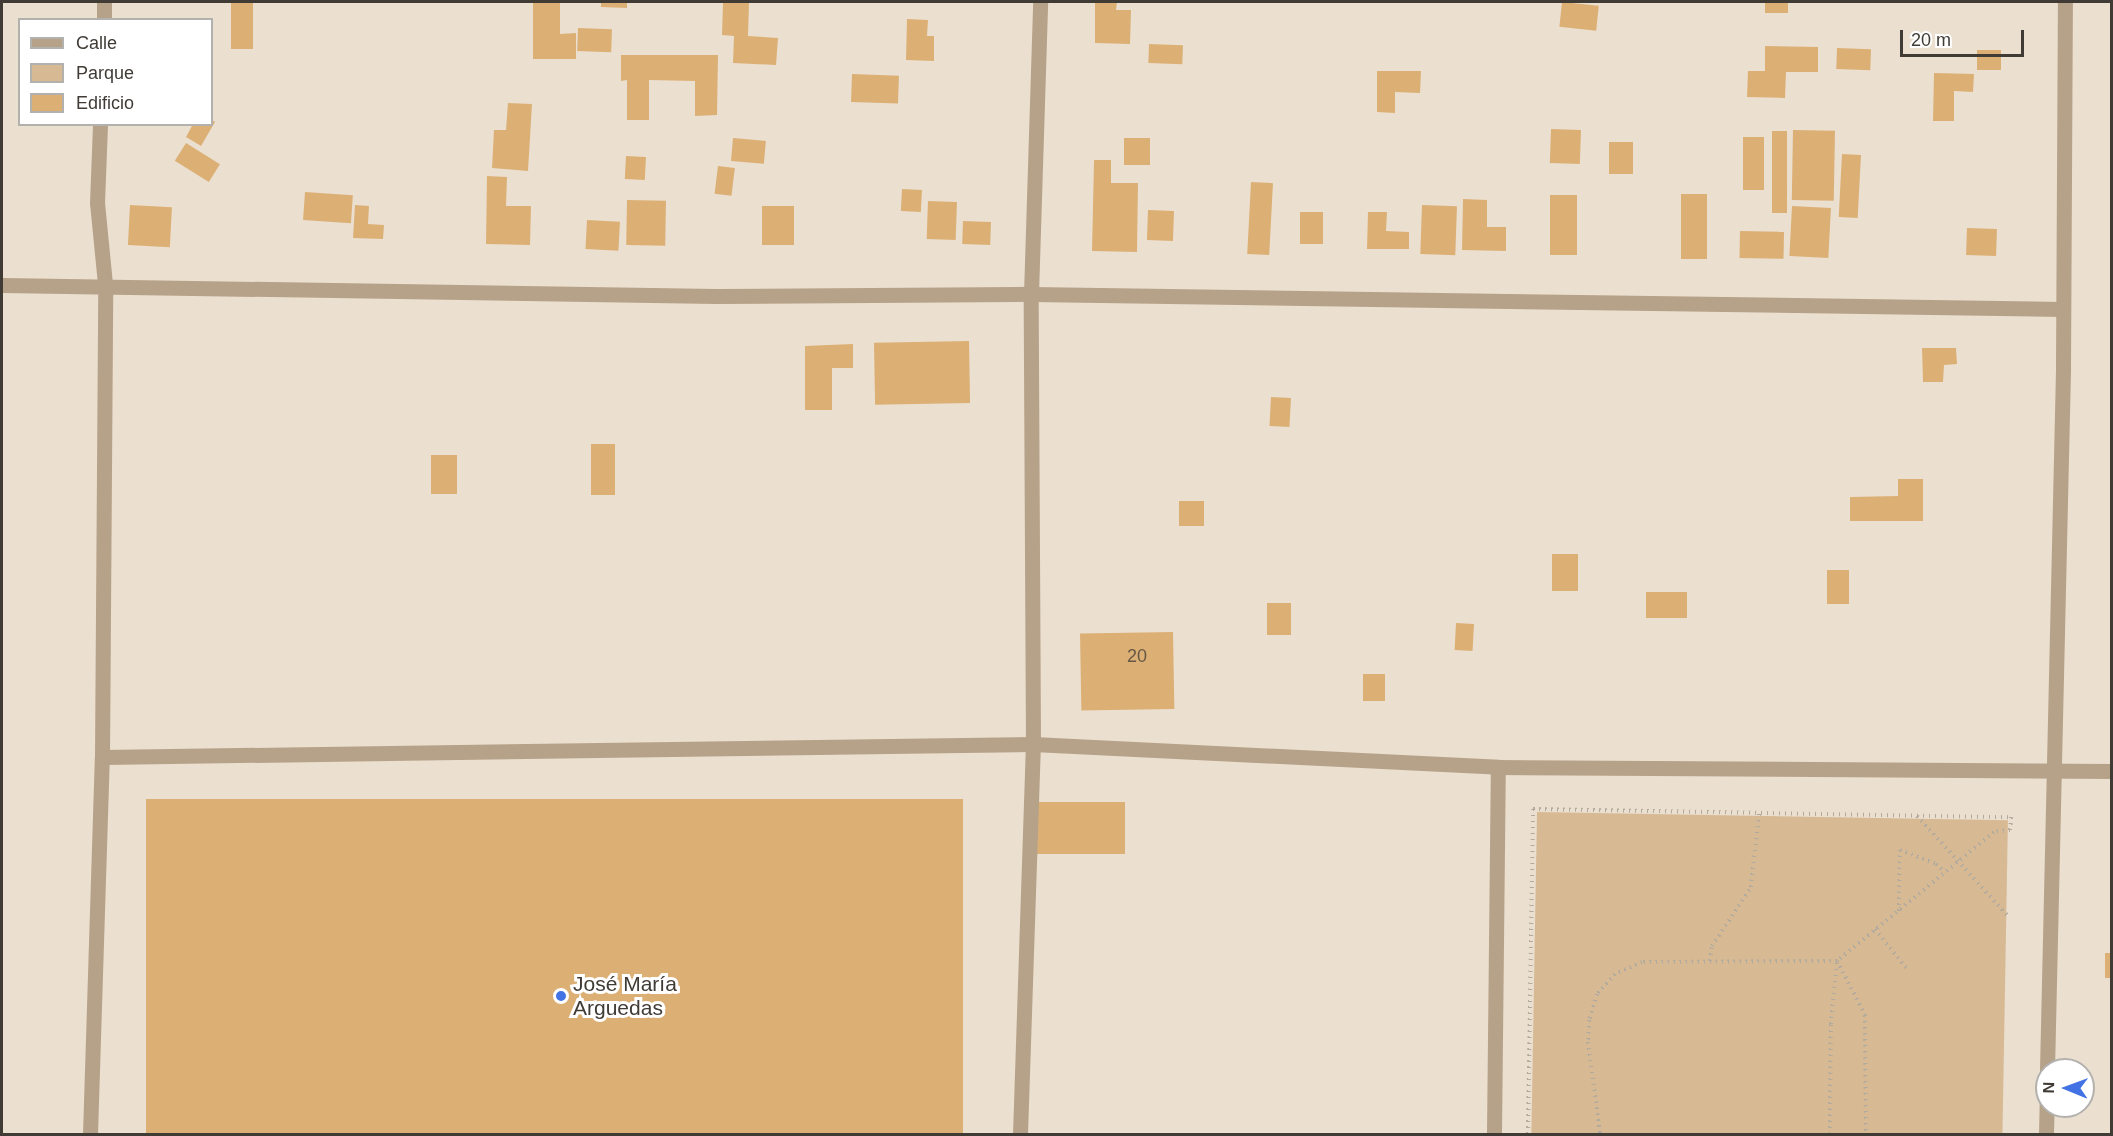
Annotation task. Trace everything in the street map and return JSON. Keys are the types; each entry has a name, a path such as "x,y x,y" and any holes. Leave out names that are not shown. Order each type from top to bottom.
{"street":[{"path":"104,2 104,18"},
{"path":"1020,1134 1033,744 1031,294 1040,2"},
{"path":"2047,1058 2063,309 2065,2"},
{"path":"90,1134 102,757 105,284 97,203 100,126"},
{"path":"2,285 105,284 716,296 1031,294 2063,309"},
{"path":"102,757 1033,744 1498,767 2112,771"},
{"path":"1494,1134 1498,767"},
{"path":"2046,1118 2046,1134"}],"path":[{"path":"1528,1134 1533,809 2011,817 2010,830 1994,832 1837,960 1634,964 1616,974 1597,994 1589,1020 1588,1042 1600,1134"},
{"path":"1710,961 1712,946 1752,887 1759,813"},
{"path":"1917,816 2008,916"},
{"path":"1899,910 1900,850 1936,864 1945,872"},
{"path":"1875,929 1907,969"},
{"path":"1830,1134 1831,1024 1837,960"},
{"path":"1837,960 1864,1015 1866,1134"}],"green space":[{"path":"1537,812 2008,820 2002,1134 1531,1134"}],"building":[{"path":"231,2 253,2 253,49 231,49"},
{"path":"533,2 560,2 560,34 576,33 576,59 533,59"},
{"path":"601,2 627,2 627,8 601,7"},
{"path":"723,2 749,3 748,36 778,38 776,65 733,63 734,36 722,35"},
{"path":"1095,2 1117,2 1116,10 1131,10 1130,44 1095,43"},
{"path":"1562,2 1599,6 1596,31 1559,27"},
{"path":"1765,2 1788,2 1788,13 1765,13"},
{"path":"907,19 928,20 927,36 934,36 934,61 906,60"},
{"path":"578,28 612,29 611,52 577,51"},
{"path":"1149,44 1183,45 1182,64 1148,63"},
{"path":"1765,46 1818,47 1818,72 1786,72 1785,98 1747,97 1748,71 1765,71"},
{"path":"1837,48 1871,49 1870,70 1836,69"},
{"path":"1977,50 2001,50 2001,70 1977,70"},
{"path":"621,55 718,55 717,115 695,116 695,81 649,80 649,120 627,120 627,80 621,81"},
{"path":"1377,71 1421,71 1420,93 1395,92 1395,113 1377,112"},
{"path":"1934,73 1974,74 1973,92 1954,91 1954,121 1933,121"},
{"path":"852,74 899,76 898,104 851,102"},
{"path":"508,103 532,104 528,171 492,168 494,130 506,130"},
{"path":"192,126 213,126 201,146 186,137"},
{"path":"1551,129 1581,130 1580,164 1550,163"},
{"path":"1793,130 1835,131 1834,201 1792,200"},
{"path":"1772,131 1787,131 1787,213 1772,213"},
{"path":"1743,137 1764,137 1764,190 1743,190"},
{"path":"733,138 766,141 764,164 731,161"},
{"path":"1124,138 1150,138 1150,165 1124,165"},
{"path":"1609,142 1633,142 1633,174 1609,174"},
{"path":"186,143 220,164 209,182 175,161"},
{"path":"1842,154 1861,155 1858,218 1839,217"},
{"path":"626,156 646,157 645,180 625,179"},
{"path":"1094,160 1111,160 1111,183 1138,183 1137,252 1092,251"},
{"path":"718,166 735,168 731,196 715,194"},
{"path":"487,176 507,177 506,206 531,206 530,245 486,244"},
{"path":"1251,182 1273,183 1269,255 1247,254"},
{"path":"902,189 922,190 921,212 901,211"},
{"path":"305,192 353,195 351,223 303,220"},
{"path":"1681,194 1707,194 1707,259 1681,259"},
{"path":"1550,195 1577,195 1577,255 1550,255"},
{"path":"1463,199 1487,200 1487,227 1506,227 1506,251 1462,250"},
{"path":"627,200 666,201 665,246 626,245"},
{"path":"928,201 957,202 956,240 927,239"},
{"path":"130,205 172,207 170,247 128,245"},
{"path":"355,205 369,206 368,224 384,225 383,239 353,238"},
{"path":"1422,205 1457,206 1455,255 1420,254"},
{"path":"762,206 794,206 794,245 762,245"},
{"path":"1792,206 1831,208 1828,258 1789,256"},
{"path":"1148,210 1174,211 1173,241 1147,240"},
{"path":"1300,212 1323,212 1323,244 1300,244"},
{"path":"1368,212 1387,212 1386,231 1409,232 1409,249 1367,249"},
{"path":"587,220 620,222 618,251 585,249"},
{"path":"963,221 991,222 990,245 962,244"},
{"path":"1967,228 1997,229 1996,256 1966,255"},
{"path":"1740,231 1784,232 1784,259 1740,258"},
{"path":"969,341 970,403 875,405 874,343"},
{"path":"853,344 853,368 832,368 832,410 805,410 805,346"},
{"path":"1922,348 1956,348 1957,364 1944,365 1943,382 1923,382"},
{"path":"1271,397 1291,398 1289,427 1269,426"},
{"path":"591,444 615,444 615,495 591,495"},
{"path":"431,455 457,455 457,494 431,494"},
{"path":"1898,479 1923,479 1923,521 1850,521 1850,497 1898,496"},
{"path":"1179,501 1204,501 1204,526 1179,526"},
{"path":"1552,554 1578,554 1578,591 1552,591"},
{"path":"1827,570 1849,570 1849,604 1827,604"},
{"path":"1646,592 1687,592 1687,618 1646,618"},
{"path":"1267,603 1291,603 1291,635 1267,635"},
{"path":"1456,623 1474,624 1473,651 1455,650"},
{"path":"1173,632 1174,709 1081,711 1080,634"},
{"path":"1363,674 1385,674 1385,701 1363,701"},
{"path":"146,799 963,799 963,1134 146,1134"},
{"path":"1034,802 1125,802 1125,854 1034,854"},
{"path":"2105,953 2112,953 2112,978 2105,978"}],"place":[{"name":"José María Arguedas","path":"561,996"}]}
